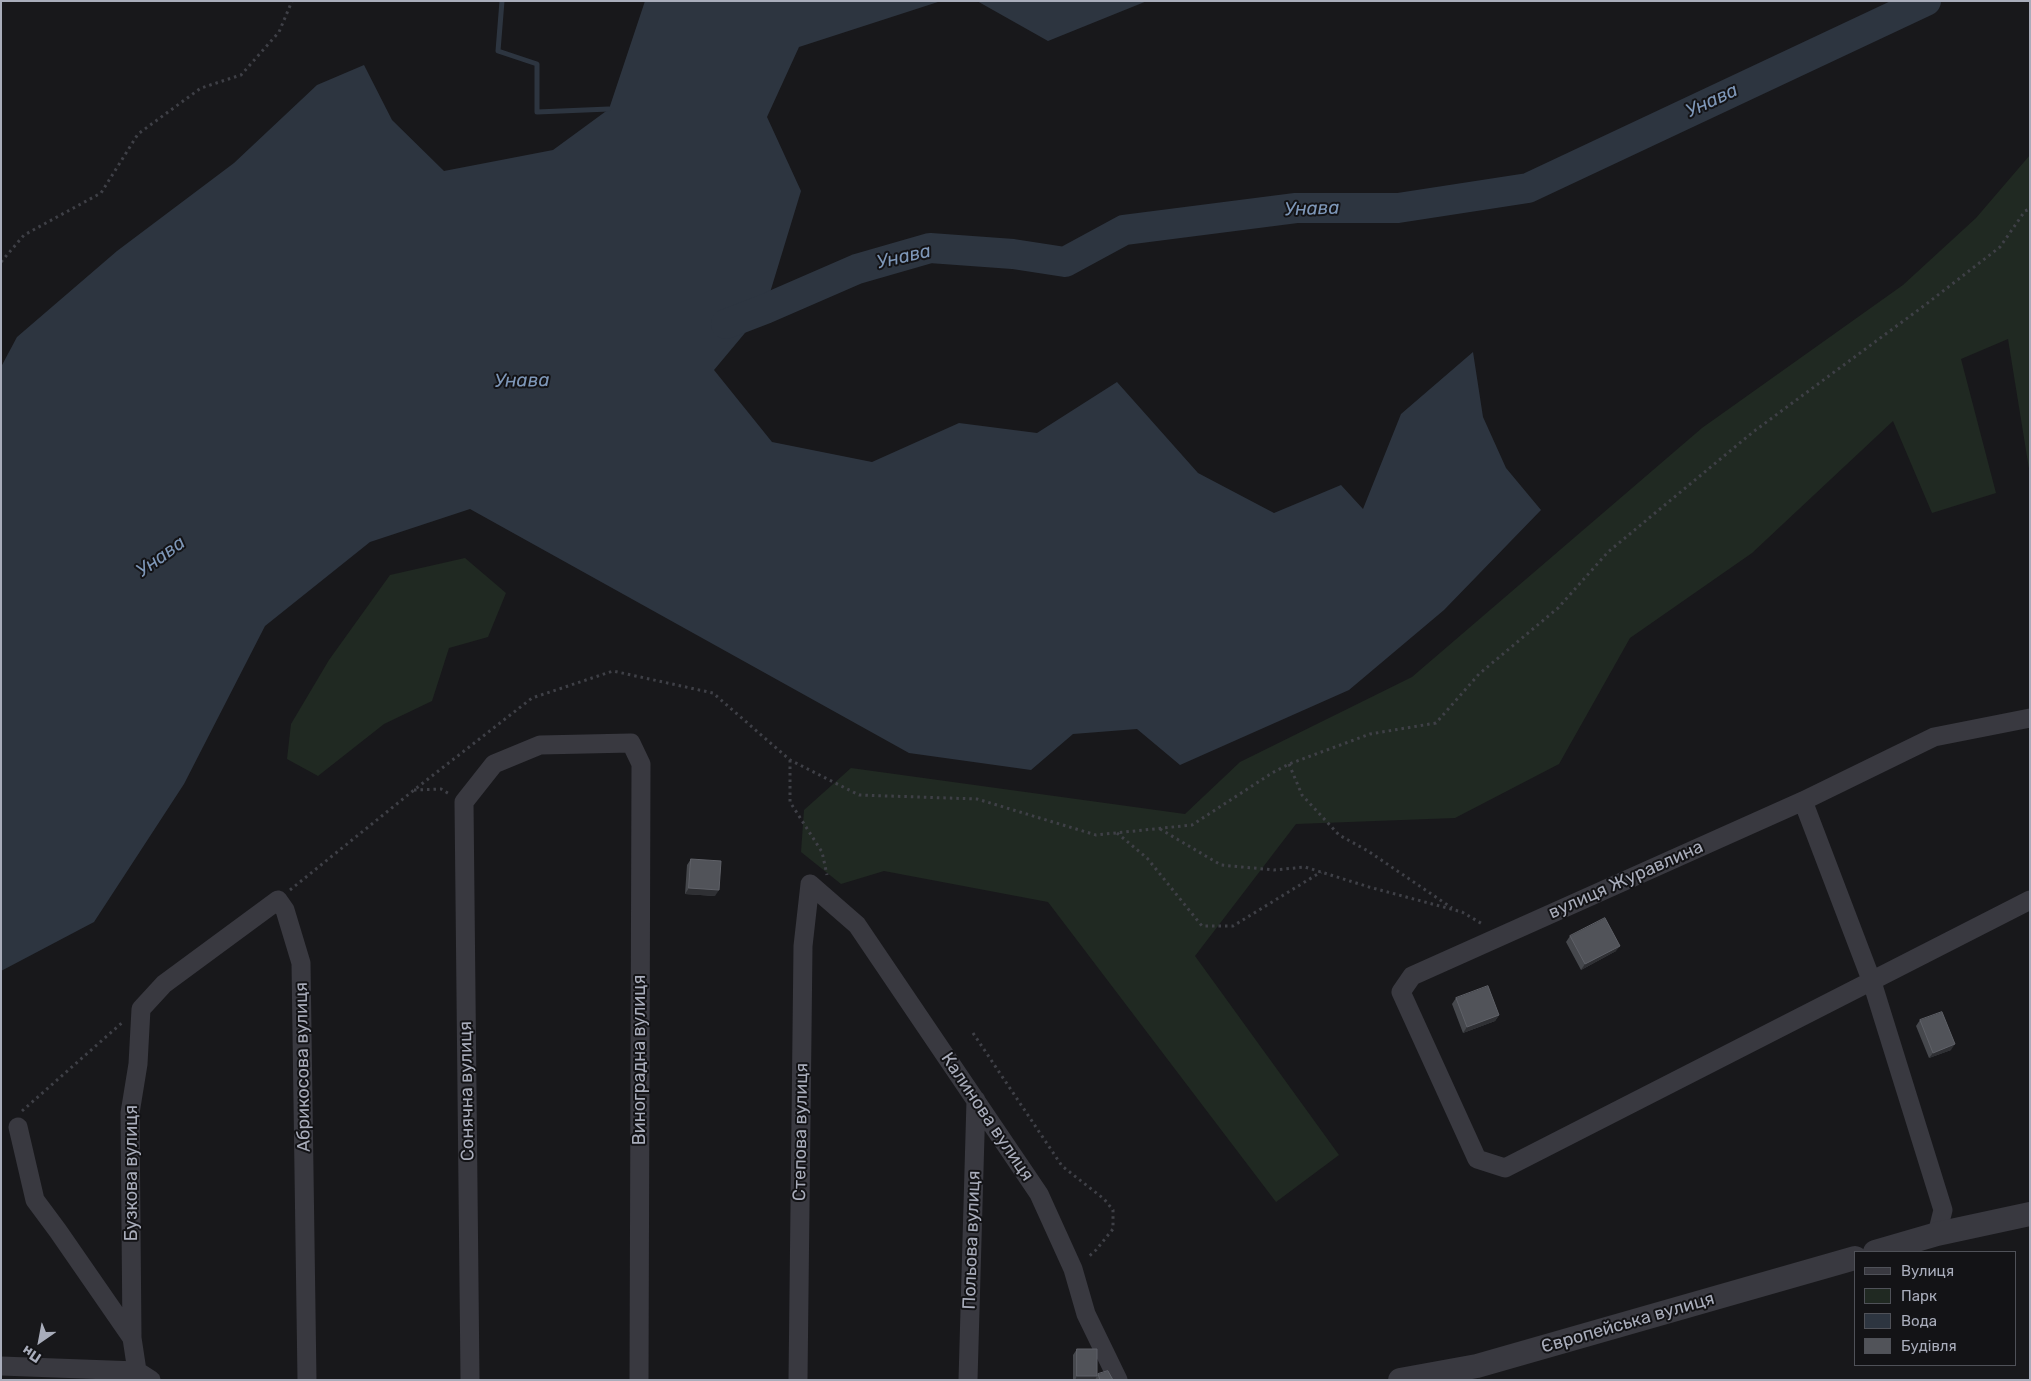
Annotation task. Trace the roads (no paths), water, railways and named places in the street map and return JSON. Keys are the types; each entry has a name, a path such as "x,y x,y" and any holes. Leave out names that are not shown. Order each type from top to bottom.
{"street":[{"name":"вулиця Журавлина","path":"1872,982 1505,1168 1477,1158 1401,992 1412,976 1803,801 1934,737 2030,718"},
{"name":"Сонячна вулиця","path":"470,1380 464,802 494,764 540,745 631,743"},
{"name":"Виноградна вулиця","path":"631,743 641,764 639,1380"},
{"path":"1803,801 1872,982 1944,1210 1937,1234"},
{"name":"Калинова вулиця","path":"810,884 857,925 1039,1194 1072,1269 1086,1314 1118,1380"},
{"name":"Степова вулиця","path":"798,1380 804,946 810,884"},
{"name":"Абрикосова вулиця","path":"141,1009 164,984 278,900 285,910 302,963 306,1380"},
{"path":"1872,982 2030,901"},
{"name":"Бузкова вулиця","path":"140,1377 132,1338 130,1113 138,1064 141,1009"},
{"name":"Польова вулиця","path":"968,1380 976,1100"},
{"path":"18,1127 35,1200 132,1338"},
{"path":"1878,1251 1937,1234 2030,1214"},
{"name":"Європейська вулиця","path":"1400,1380 1477,1366 1854,1258"},
{"path":"1,1366 140,1377"}],"water":[{"path":"645,1 941,1 799,47 767,117 801,191 765,309 714,370 772,442 872,462 959,423 1037,433 1117,382 1198,473 1274,513 1341,485 1363,509 1401,414 1473,352 1483,417 1506,468 1541,510 1444,610 1349,690 1180,765 1137,729 1073,734 1031,770 909,753 470,509 370,542 265,626 184,784 94,922 1,971 1,367 17,337 117,251 234,163 317,85 364,65 392,120 444,171 553,150 609,109"},
{"path":"977,1 1147,1 1048,41"}],"waterway":[{"path":"502,1 498,51 537,64 537,112 609,109"},
{"name":"Унава","path":"726,324 857,269 930,248 1013,254 1065,262 1124,230 1296,208 1398,208 1528,188 1926,1"}]}
